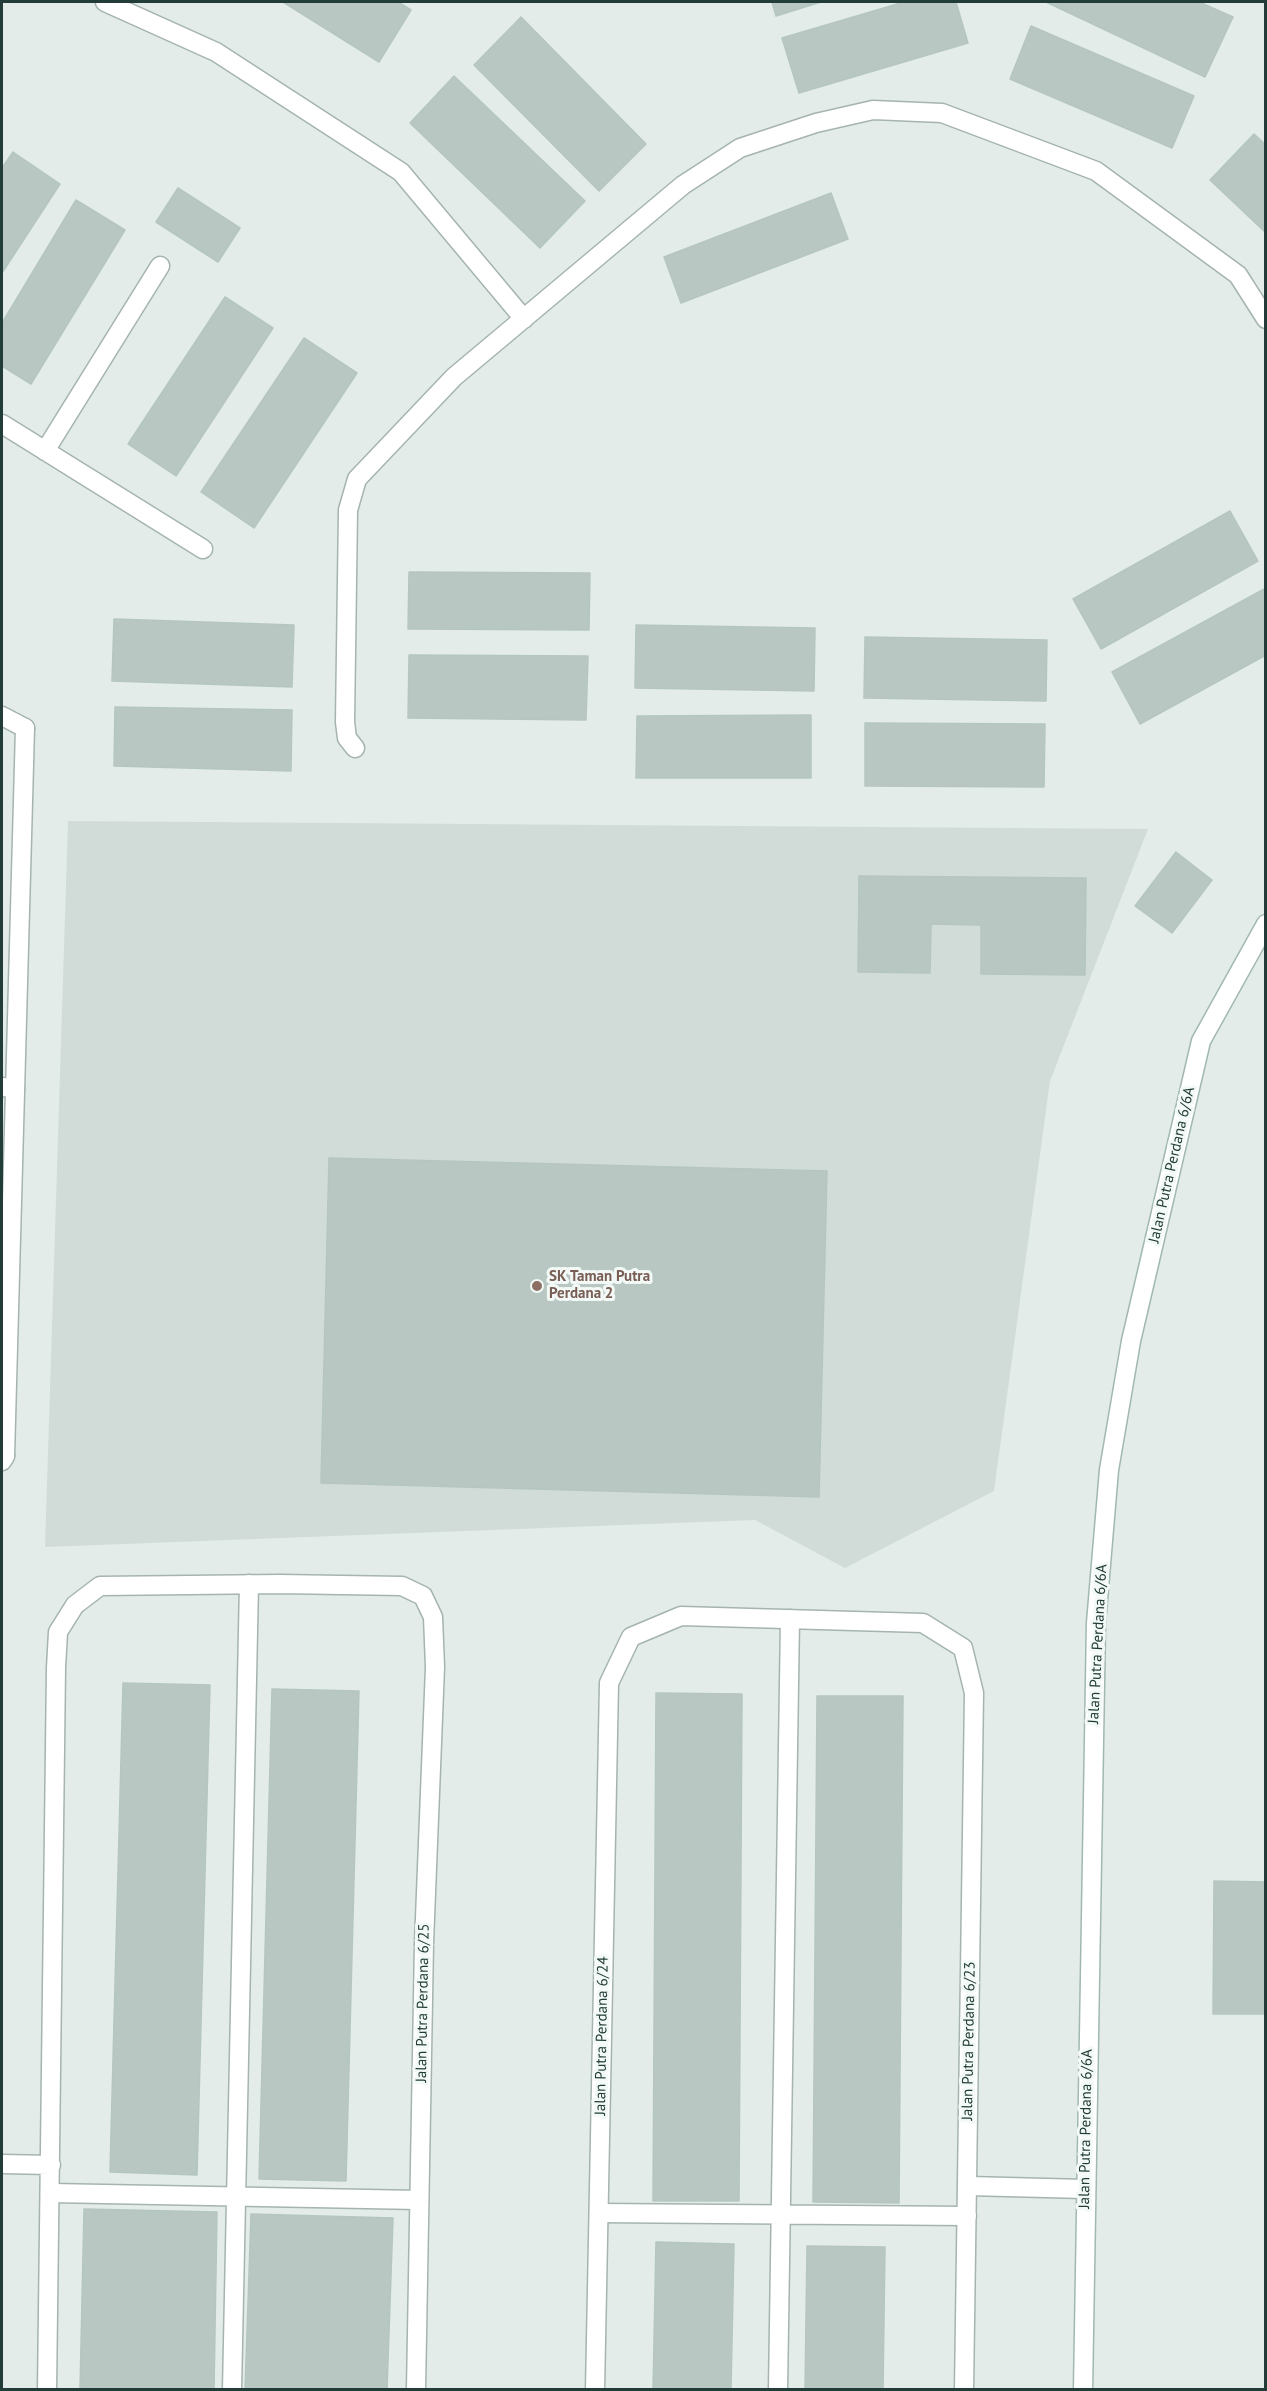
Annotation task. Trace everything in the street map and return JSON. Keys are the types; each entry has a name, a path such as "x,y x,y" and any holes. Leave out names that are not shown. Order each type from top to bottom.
{"street":[{"path":"105,2 216,52 401,172 524,319"},
{"path":"355,748 347,738 345,722 348,510 357,479 454,377 683,185 740,148 816,123 873,110 942,113 1096,171 1238,275 1266,319"},
{"path":"45,451 160,266"},
{"path":"2,424 203,549"},
{"path":"2,716 25,728 8,1088 3,1458"},
{"name":"Jalan Putra Perdana 6/6A","path":"1083,2390 1096,1623 1109,1470 1131,1341 1201,1041 1266,924"},
{"path":"47,2390 58,1632 75,1605 100,1586 249,1584 232,2390"},
{"name":"Jalan Putra Perdana 6/25","path":"249,1584 402,1586 423,1596 433,1617 435,1667 424,1943 416,2390"},
{"name":"Jalan Putra Perdana 6/23","path":"609,1683 631,1637 681,1616 923,1623 963,1648 974,1693 964,2390"},
{"path":"778,2390 790,1619"},
{"name":"Jalan Putra Perdana 6/24","path":"595,2390 609,1683"},
{"path":"2,2164 51,2165"},
{"path":"968,2186 1085,2189"},
{"path":"51,2193 419,2200"},
{"path":"598,2213 967,2216"}],"shaded area":[{"name":"SK Taman Putra Perdana 2","path":"68,821 1148,829 1050,1081 994,1491 845,1568 755,1520 45,1547"}],"building":[{"path":"283,2 398,2 411,10 379,62"},
{"path":"772,2 821,2 776,16"},
{"path":"904,2 956,2 968,43 799,93 782,38"},
{"path":"1046,2 1199,2 1233,17 1205,77"},
{"path":"521,17 646,144 599,191 474,65"},
{"path":"1031,26 1194,96 1172,148 1010,79"},
{"path":"454,76 585,201 540,248 410,123"},
{"path":"1254,134 1266,145 1266,233 1210,180"},
{"path":"13,152 60,184 2,273 2,168"},
{"path":"178,188 240,228 218,262 156,222"},
{"path":"831,193 848,239 681,303 664,257"},
{"path":"76,200 125,230 31,384 2,366 2,323"},
{"path":"225,297 273,328 176,476 128,444"},
{"path":"304,338 357,373 254,528 201,492"},
{"path":"1230,511 1258,561 1101,649 1073,599"},
{"path":"409,572 590,573 589,630 408,629"},
{"path":"1266,588 1266,655 1140,724 1112,672"},
{"path":"114,619 294,625 292,687 112,681"},
{"path":"636,625 815,628 814,691 635,688"},
{"path":"865,637 1047,640 1046,701 864,698"},
{"path":"409,655 588,656 586,720 408,718"},
{"path":"115,707 292,710 291,771 114,766"},
{"path":"811,715 811,778 636,778 637,716"},
{"path":"865,723 1045,724 1044,787 865,786"},
{"path":"1176,852 1212,880 1172,933 1135,906"},
{"path":"859,876 1086,878 1085,975 981,974 981,925 931,924 930,973 858,972"},
{"path":"329,1158 827,1171 819,1497 321,1483"},
{"path":"123,1683 210,1685 197,2175 110,2172"},
{"path":"272,1689 359,1691 346,2181 259,2179"},
{"path":"656,1693 742,1694 739,2201 653,2201"},
{"path":"817,1696 903,1696 899,2203 813,2202"},
{"path":"1214,1881 1266,1882 1266,2014 1213,2014"},
{"path":"84,2209 217,2212 214,2390 80,2390"},
{"path":"251,2214 393,2218 387,2390 245,2390"},
{"path":"656,2242 734,2244 731,2390 653,2390"},
{"path":"807,2246 885,2247 883,2390 805,2390"}],"place":[{"name":"SK Taman Putra Perdana 2","path":"537,1286"}]}
